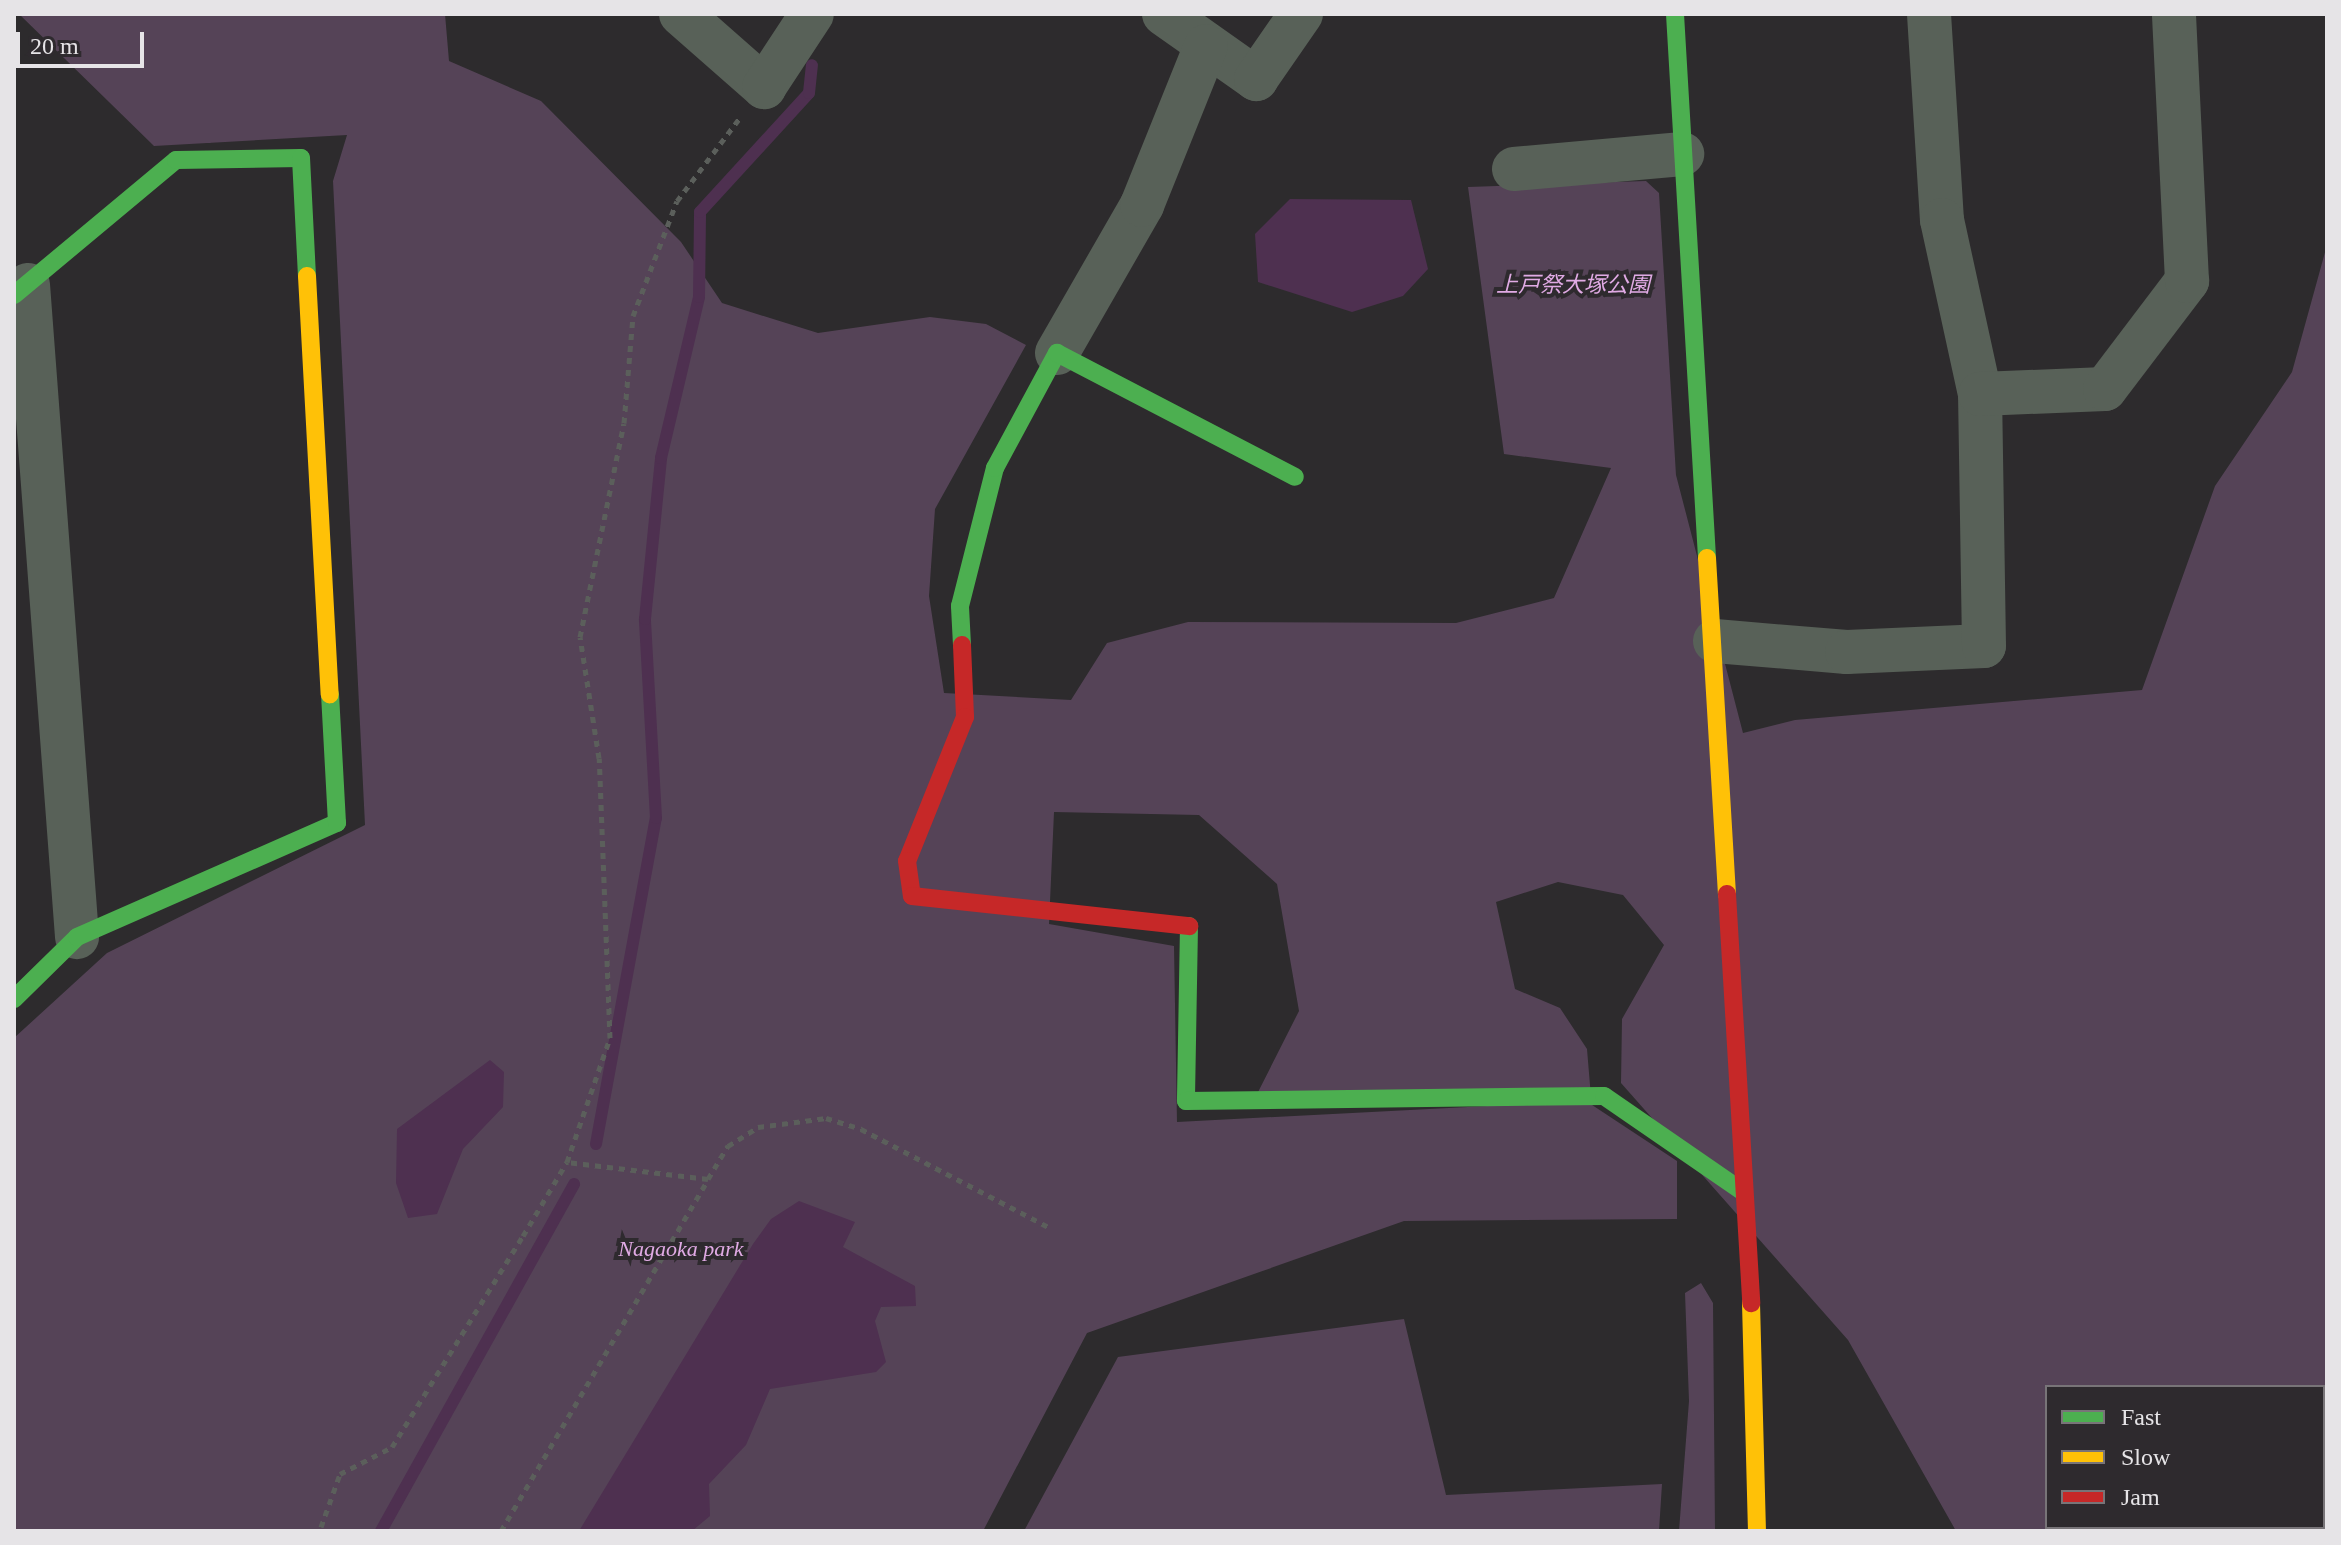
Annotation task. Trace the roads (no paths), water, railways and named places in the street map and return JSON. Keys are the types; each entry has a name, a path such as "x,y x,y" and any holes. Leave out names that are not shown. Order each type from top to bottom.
{"street":[{"path":"681,14 764,87 812,14"},
{"path":"1164,14 1256,79 1301,14"},
{"path":"1675,14 1715,641 1743,1192 1760,1453 1757,1531"},
{"path":"1715,641 1847,652 1984,646 1980,394 1942,220 1929,14"},
{"path":"1980,394 2105,389 2187,281 2174,14"},
{"path":"1206,46 1142,205 995,468 960,606 965,717 907,861 912,896 1193,926 1186,1101 1604,1096 1743,1192"},
{"path":"1514,169 1682,154"},
{"path":"14,999 77,937 337,823 301,158 176,160 21,290 77,937"},
{"path":"1057,353 1295,477"}],"waterway":[{"path":"596,1144 656,818 645,619 661,458 699,297 700,212 809,93 812,65"},
{"path":"381,1531 574,1184"}],"park label":[{"name":"上戸祭大塚公園","path":"1573,285"},
{"name":"Nagaoka park","path":"681,1249"}]}
